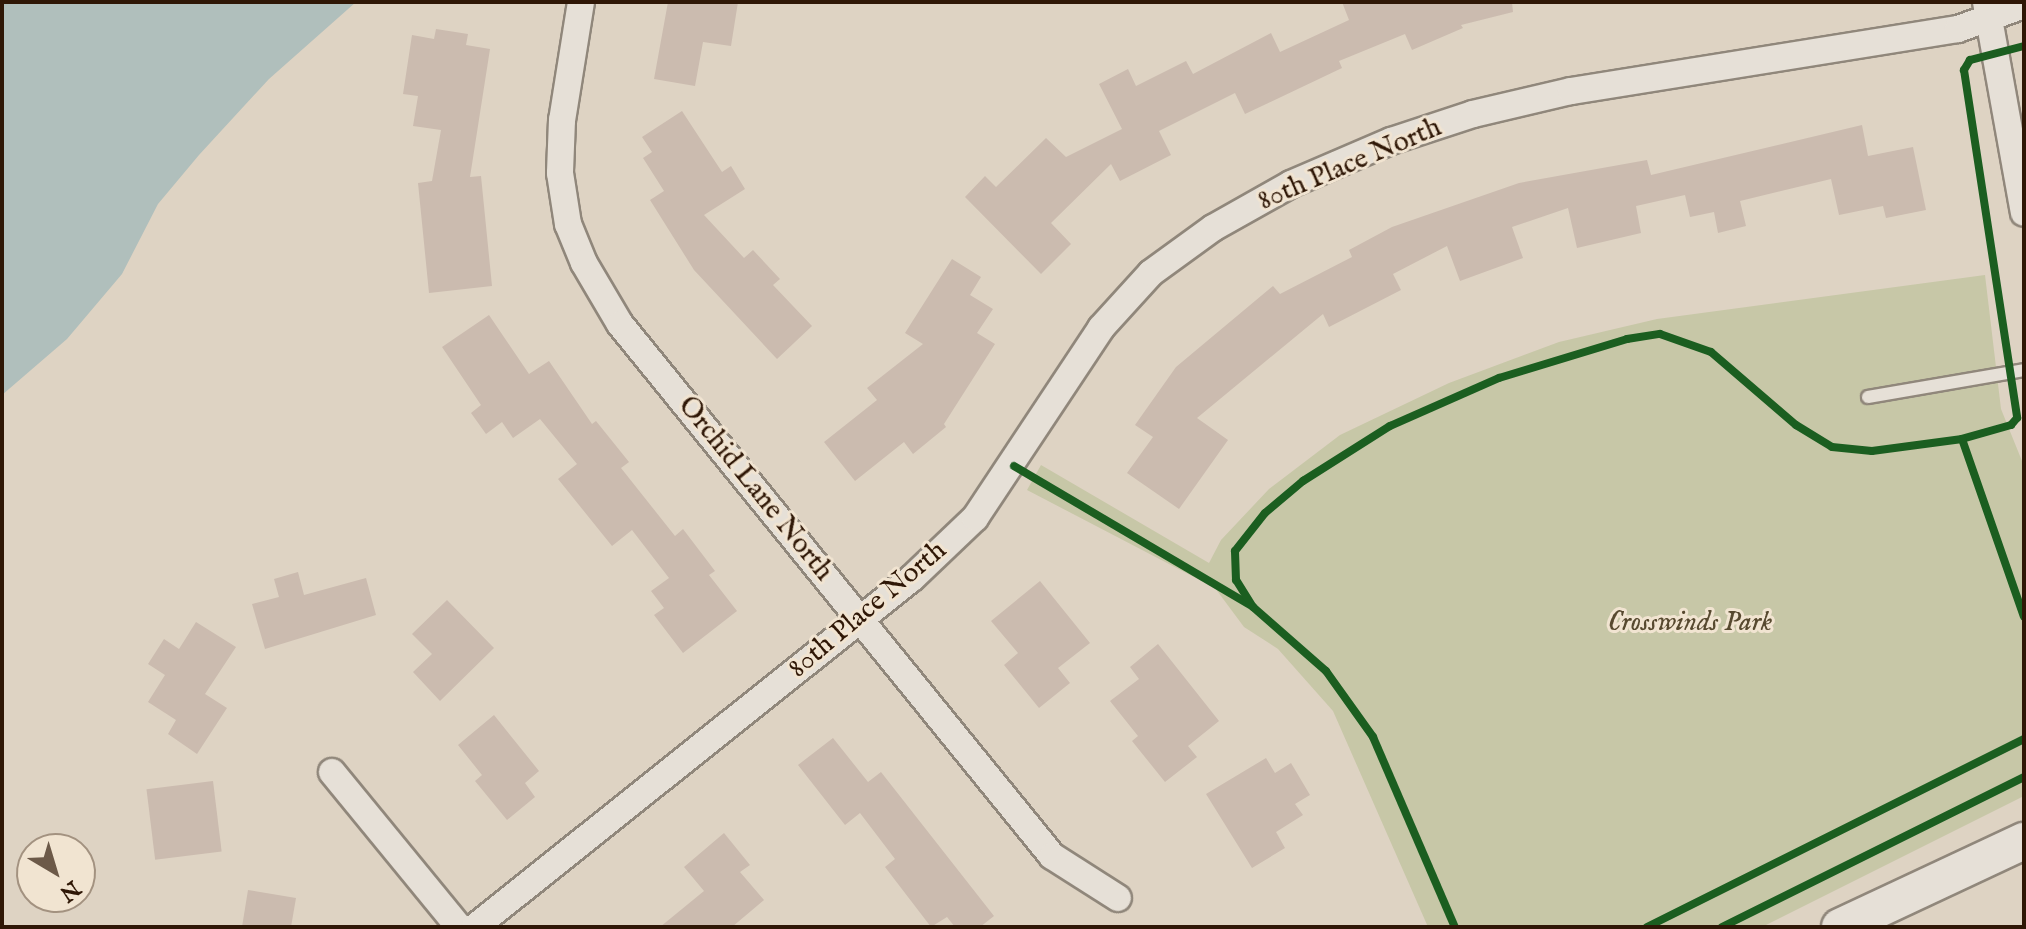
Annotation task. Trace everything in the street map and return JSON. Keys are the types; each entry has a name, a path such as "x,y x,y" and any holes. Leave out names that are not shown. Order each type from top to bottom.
{"main road":[{"path":"1840,927 2024,841"}],"street":[{"name":"Orchid Lane North","path":"581,2 562,120 560,173 568,224 584,263 620,324 1052,856 1118,898"},
{"name":"80th Place North","path":"475,927 860,619 975,518 1101,328 1151,273 1213,228 1291,184 1391,141 1473,114 1571,91 1958,29 1987,10 2024,5"},
{"path":"1987,10 2024,213"},
{"path":"332,772 459,927"}],"lane":[{"path":"1868,397 2024,370"}],"green space":[{"name":"Crosswinds Park","path":"1985,275 2001,409 2024,466 2024,796 1762,927 1428,927 1333,711 1278,649 1244,627 1215,588 1027,490 1041,465 1209,563 1221,540 1269,489 1340,435 1449,383 1559,342 1657,319"}],"shaded area":[{"path":"2,2 356,2 269,79 199,155 158,204 122,274 67,339 2,395"}],"building":[{"path":"668,2 738,2 731,46 703,42 695,86 654,79"},
{"path":"1342,2 1512,2 1513,12 1461,25 1463,28 1412,50 1405,34 1339,61 1342,68 1245,114 1235,93 1159,131 1171,155 1120,181 1111,164 1051,223 1071,244 1041,274 965,197 985,176 996,187 1046,138 1066,157 1122,129 1099,84 1128,69 1136,86 1186,61 1193,74 1271,33 1280,52 1349,20"},
{"path":"436,29 468,34 466,45 490,49 470,177 481,176 492,286 429,293 418,183 432,181 441,130 413,126 418,96 403,94 412,35 434,39"},
{"path":"682,111 722,172 731,166 745,189 704,215 744,258 753,250 780,279 773,285 812,326 777,359 694,270 650,200 664,191 643,158 652,152 642,137"},
{"path":"1862,125 1868,156 1913,147 1926,210 1886,218 1883,206 1839,215 1831,179 1740,201 1746,226 1718,233 1714,212 1690,217 1685,195 1636,206 1641,233 1577,248 1568,208 1512,227 1523,258 1460,281 1447,246 1393,274 1401,290 1329,327 1323,314 1197,418 1228,440 1179,509 1127,473 1153,437 1135,425 1176,367 1273,286 1280,294 1352,257 1349,250 1392,227 1519,183 1647,160 1651,175"},
{"path":"952,259 981,277 970,295 993,309 977,333 995,344 944,424 946,427 913,454 904,442 855,481 824,442 877,400 867,388 923,344 905,333"},
{"path":"489,315 529,374 549,361 592,424 596,421 629,462 621,468 675,536 683,529 715,571 709,575 737,611 683,653 654,615 664,608 651,591 669,578 632,530 612,546 558,479 577,464 540,419 513,438 502,422 486,434 471,413 481,405 442,347"},
{"path":"298,572 304,595 366,578 376,615 265,649 252,604 279,597 274,579"},
{"path":"1040,581 1090,643 1058,668 1070,683 1039,708 1004,665 1018,653 991,621"},
{"path":"447,600 494,648 440,701 413,672 432,654 412,634"},
{"path":"196,622 236,647 205,694 227,708 197,754 168,734 176,720 148,702 165,675 148,664 164,639 179,649"},
{"path":"1158,644 1219,721 1188,746 1197,757 1165,782 1132,741 1138,736 1110,701 1139,679 1130,667"},
{"path":"494,715 539,771 525,783 535,797 507,820 475,781 482,775 458,745"},
{"path":"833,738 868,782 881,772 994,916 980,927 955,927 947,917 931,927 885,867 895,859 860,813 845,825 798,765"},
{"path":"1266,758 1275,773 1291,763 1310,795 1295,804 1303,815 1276,832 1285,848 1252,868 1206,794"},
{"path":"213,781 222,851 155,860 146,789"},
{"path":"724,833 750,865 740,872 764,900 732,927 660,927 704,891 684,867"},
{"path":"248,890 296,898 291,927 242,927"}],"cycle path":[{"path":"2024,46 1970,60 1964,70 2017,418 2011,425 1962,439 2024,617"},
{"path":"1253,607 1236,580 1235,551 1265,513 1303,481 1390,426 1499,378 1627,339 1660,334 1711,352 1796,425 1832,447 1872,451 1962,439"},
{"path":"1014,466 1253,607 1326,671 1373,737 1455,927"},
{"path":"1647,927 2024,739"},
{"path":"1722,927 2024,777"}]}
